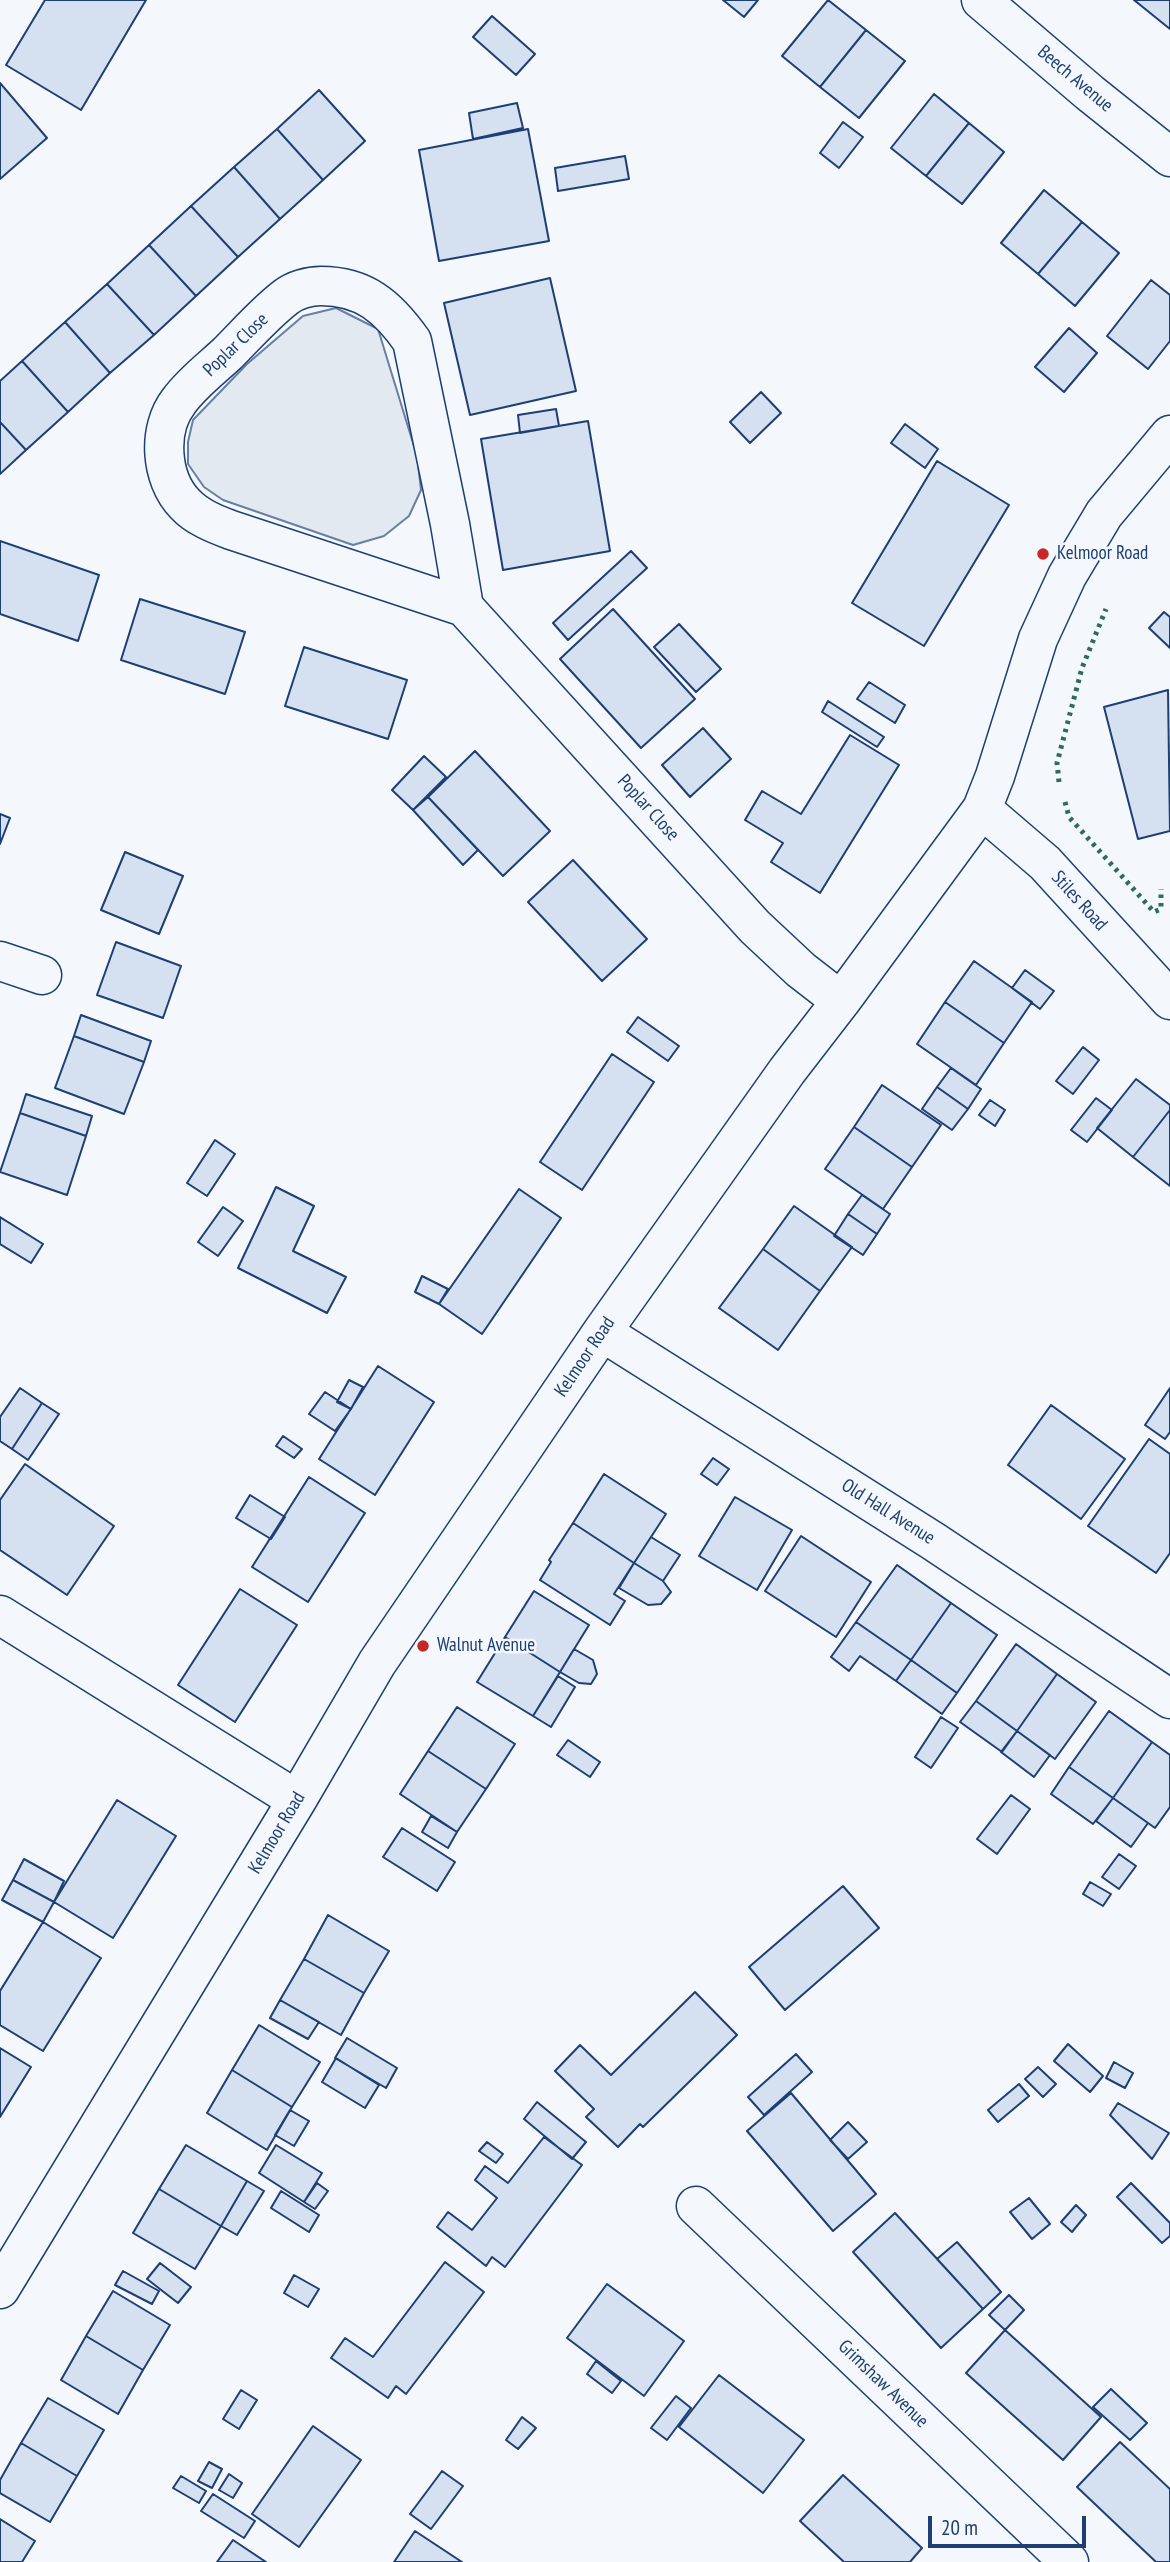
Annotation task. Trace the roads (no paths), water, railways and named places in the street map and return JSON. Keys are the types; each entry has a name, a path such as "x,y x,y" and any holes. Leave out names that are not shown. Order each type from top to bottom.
{"street":[{"name":"Beech Avenue","path":"981,0 1170,157"},
{"name":"Poplar Close","path":"464,607 448,512 412,341 399,322 382,305 351,288 313,286 287,296 178,401 165,424 164,449 171,482 185,504 206,520 231,530 464,607 755,927 801,970 841,1001"},
{"name":"Kelmoor Road","path":"0,2289 297,1800 377,1663 602,1332 787,1071 982,808 995,776 1038,639 1067,576 1104,514 1170,435"},
{"name":"Stiles Road","path":"982,808 1045,863 1170,1000"},
{"path":"0,961 42,975"},
{"name":"Old Hall Avenue","path":"602,1332 933,1541 1170,1699"},
{"path":"0,1615 297,1800"},
{"name":"Grimshaw Avenue","path":"696,2206 1069,2562"}],"place":[{"name":"Kelmoor Road","path":"1043,554"},
{"name":"Walnut Avenue","path":"423,1646"}]}
